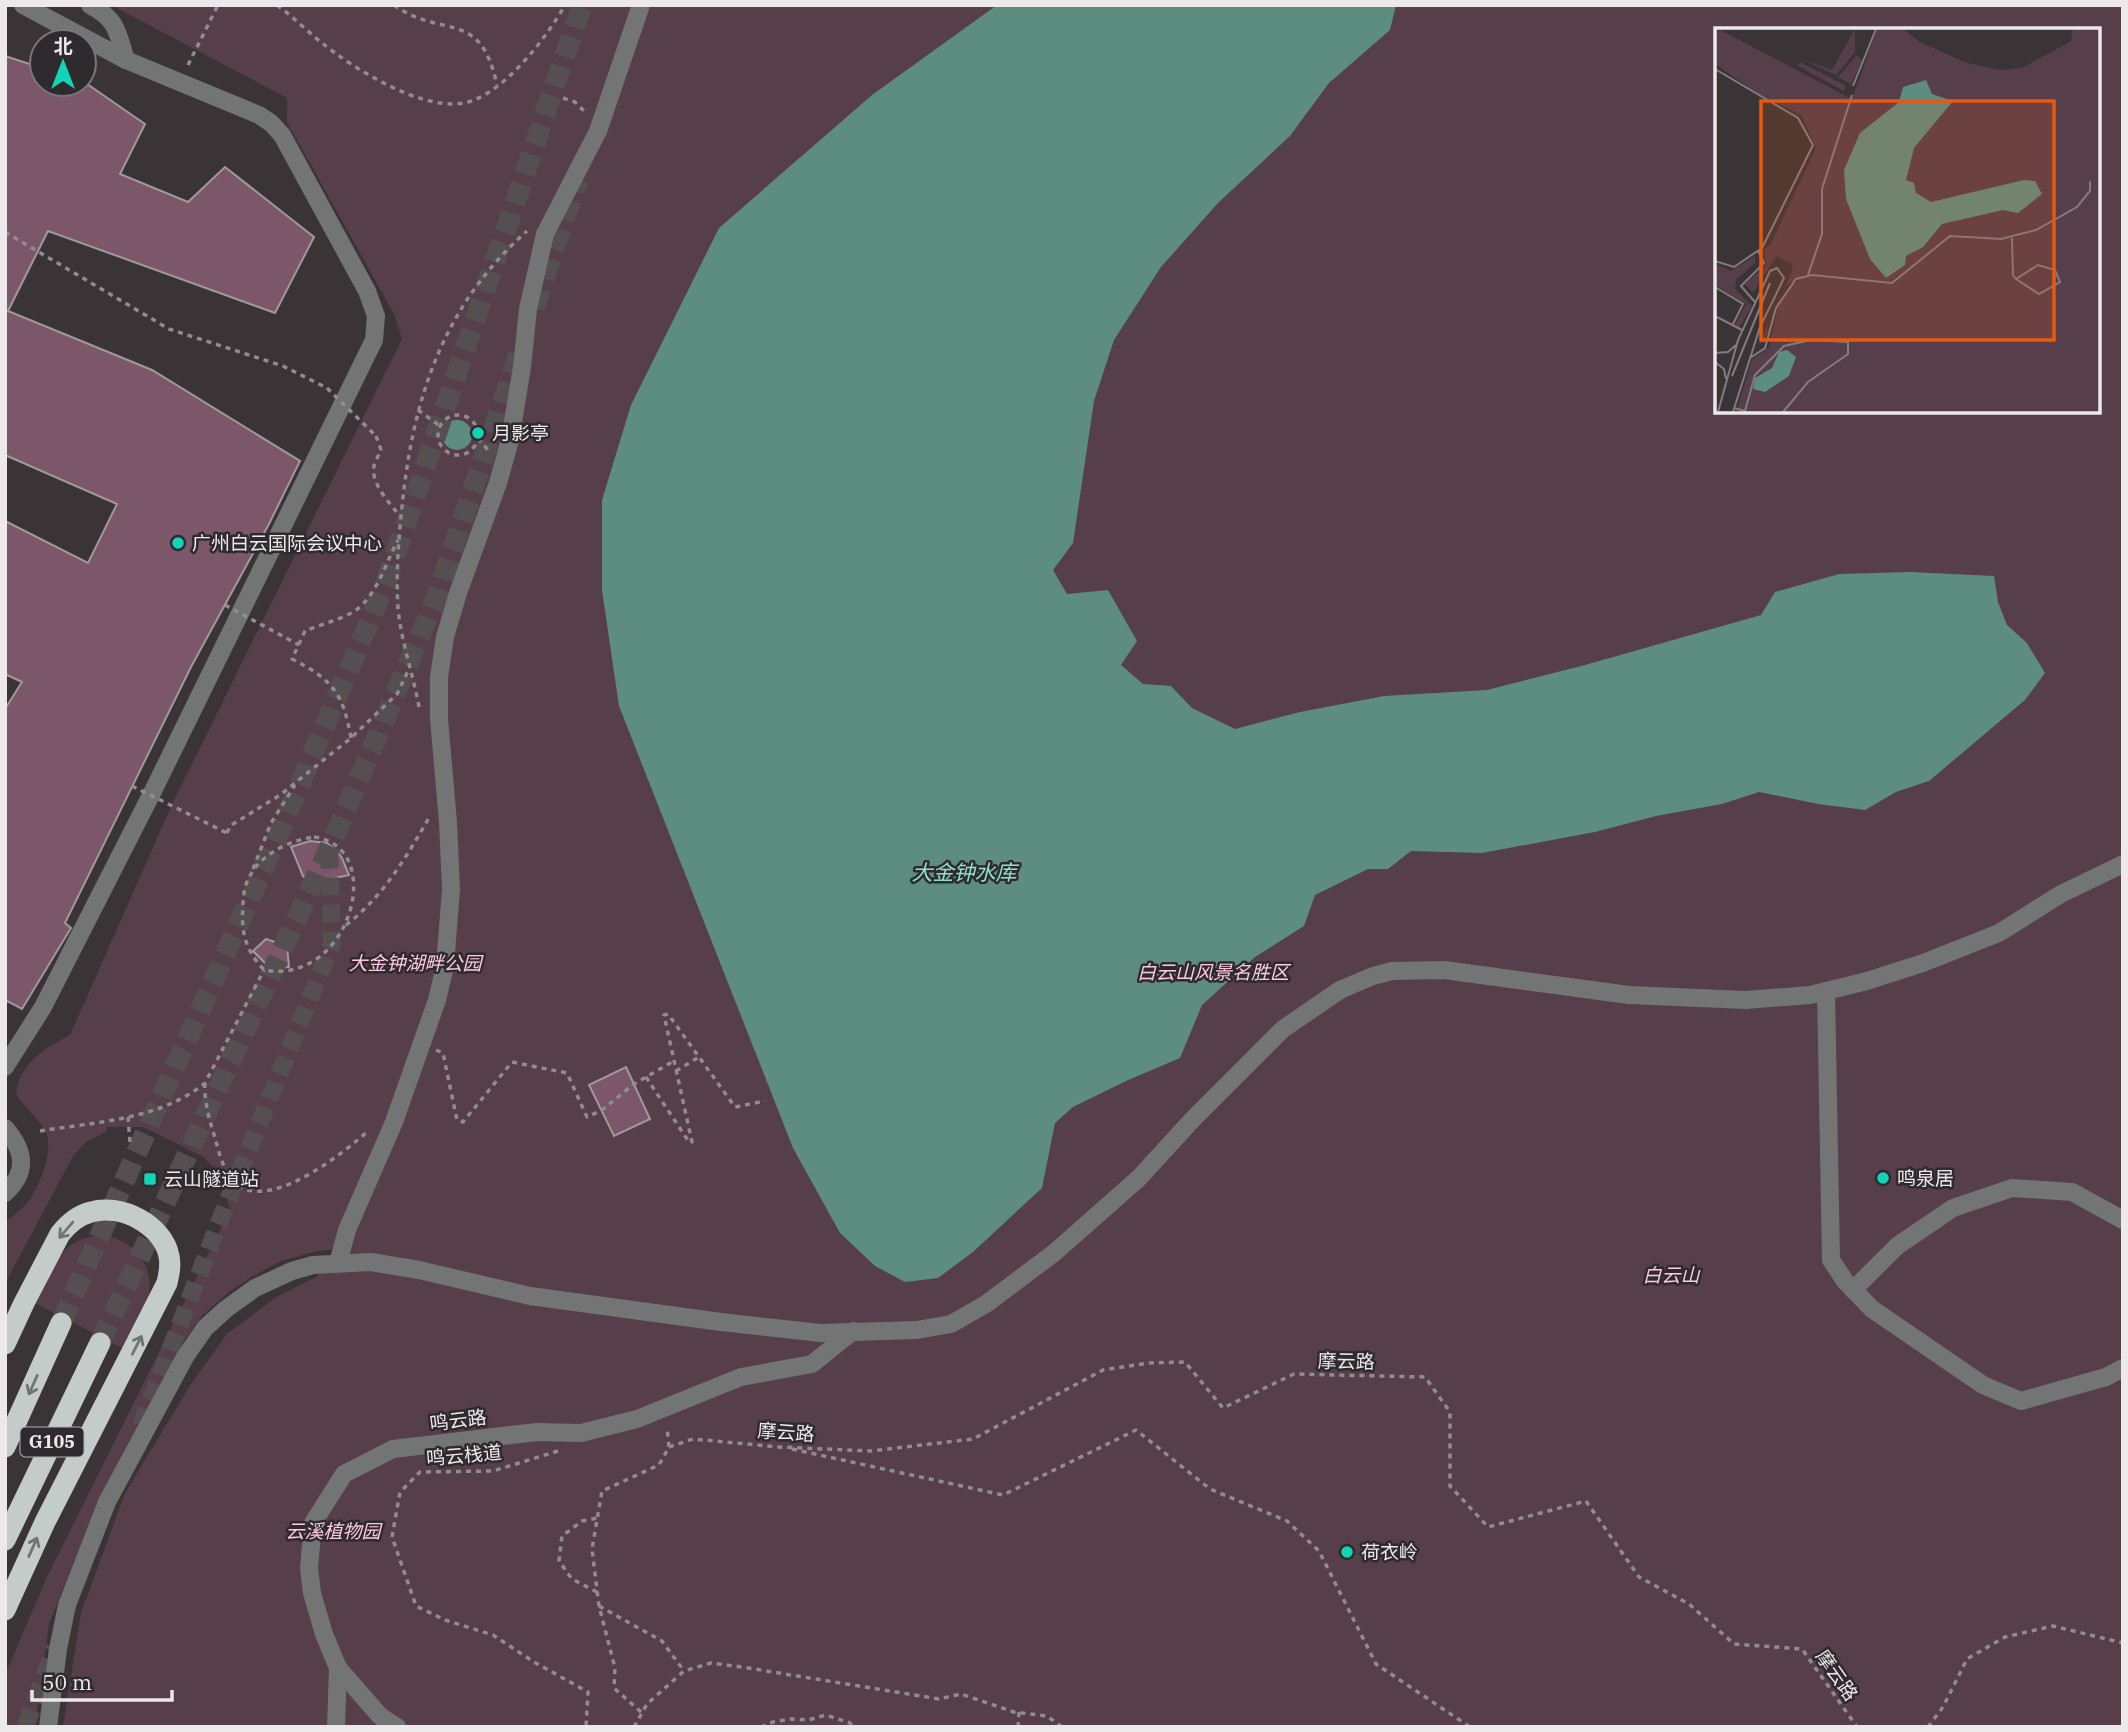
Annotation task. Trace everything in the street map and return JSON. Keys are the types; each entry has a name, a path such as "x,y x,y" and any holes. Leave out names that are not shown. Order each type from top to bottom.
{"highway":[{"path":"5,1344 60,1234 77,1219 92,1211 116,1210 146,1223 160,1235 169,1253 167,1283 45,1522 5,1610"},
{"name":"G105","path":"5,1447 61,1323"},
{"name":"G105","path":"5,1540 100,1343"}],"street":[{"path":"5,1067 43,1007 276,542 374,340 376,316 368,291 282,135 271,123 258,115 126,60 23,5"},
{"path":"90,5 106,14 116,26 126,60"},
{"path":"338,1264 347,1230 394,1122 436,1000 444,966 451,889 439,719 439,677 444,637 498,483 510,440 528,309 545,234 598,131 641,5"},
{"path":"48,1727 58,1649 67,1605 107,1502 185,1357 205,1328 255,1288 292,1271 313,1265 371,1262 419,1270 530,1296 820,1333 917,1330 951,1324 986,1304 1054,1253 1139,1178 1193,1119 1283,1029 1340,990 1373,976 1392,971 1444,970 1629,995 1746,1000 1810,995 1923,963 1999,933 2061,894 2123,864"},
{"path":"1826,991 1831,1260 1853,1290 1872,1309 1983,1385 2021,1401 2106,1377 2123,1368"},
{"path":"5,1128 21,1151 19,1174 5,1193"},
{"path":"1853,1290 1897,1246 1953,1208 2012,1188 2072,1192 2123,1220"},
{"name":"鸣云路","path":"397,1727 380,1716 338,1668 312,1593 309,1568 313,1523 344,1474 393,1449 537,1433 581,1433 637,1419 741,1377 812,1364 853,1331"},
{"path":"336,1727 338,1668"}],"path":[{"path":"188,65 218,5"},
{"path":"277,5 362,71 406,93 427,100 465,103 480,97 497,85 525,60 565,5"},
{"path":"394,5 412,16 458,28 477,38 494,69 497,85"},
{"path":"563,98 575,102 588,116"},
{"path":"421,713 398,611 399,538 409,446 427,379 443,342 486,273 533,225"},
{"path":"5,232 169,329 284,366 327,388 376,436 381,450 373,474 378,486 401,518"},
{"path":"418,410 440,426"},
{"path":"478,438 474,448 457,455 450,454 438,438 440,426 446,419 452,415 465,416 475,424 478,438 489,452"},
{"path":"351,738 342,700 332,686 322,675 292,659 305,631 354,611 364,603 399,538"},
{"path":"225,605 299,645"},
{"path":"132,786 227,834 230,826 280,795 351,738 397,694 411,665"},
{"path":"297,782 271,823 244,894 242,926 245,941 264,970 279,973 303,968 324,953 345,927 366,909 417,838 435,806"},
{"path":"251,874 276,851 300,839 314,837 337,844 342,849 353,876 353,893 345,927"},
{"path":"264,970 205,1083 204,1094 210,1121 220,1157 228,1174 240,1187 252,1191 286,1185 324,1167 370,1129"},
{"path":"646,1077 689,1142 692,1142 664,1015 668,1014 735,1107 765,1101"},
{"path":"421,1044 443,1053 457,1120 463,1122 512,1062 567,1073 587,1117 602,1110 634,1084 674,1061"},
{"path":"676,1071 699,1057"},
{"path":"40,1131 128,1116 172,1103 191,1094 205,1083"},
{"path":"128,1116 130,1143"},
{"path":"208,1185 228,1174"},
{"name":"摩云路","path":"598,1518 602,1491 659,1465 669,1447 693,1439 779,1447 871,1451 972,1439 1103,1370 1149,1363 1185,1362 1223,1408 1294,1374 1424,1377 1450,1412 1450,1486 1488,1527 1586,1501 1639,1577 1689,1604 1734,1644 1802,1649 1857,1727"},
{"path":"779,1447 1003,1495 1136,1430 1210,1489 1287,1521 1319,1551 1376,1664 1470,1727"},
{"name":"鸣云栈道","path":"581,1433 564,1449 493,1471 420,1472 400,1492 392,1537 416,1606 445,1620 493,1635 588,1692 586,1727"},
{"path":"597,1592 572,1578 559,1561 562,1536 582,1521 598,1518 592,1549 599,1606 615,1668 614,1688 642,1713"},
{"path":"599,1606 662,1640 684,1671"},
{"path":"1928,1727 1943,1707 1968,1659 2005,1637 2053,1626 2123,1643"},
{"path":"634,1727 647,1704 684,1671 710,1664 939,1699 961,1695 1019,1713 1047,1716 1062,1727"},
{"path":"1018,1727 1019,1713"},
{"path":"761,1727 773,1722 808,1720 826,1715 850,1723 853,1727"}],"green space":[{"name":"白云山","path":"111,5 2123,5 2123,1727 63,1727 81,1613 125,1493 191,1384 227,1334 275,1298 316,1277 341,1249 318,1251 281,1261 253,1276 229,1292 202,1316 183,1342 99,1498 49,1624 35,1727 5,1727 5,1675 47,1577 223,1224 232,1214 217,1172 204,1157 143,1127 106,1127 107,1131 86,1142 73,1156 5,1284 5,1222 31,1198 44,1170 48,1150 46,1133 16,1094 18,1083 22,1073 35,1058 70,1035 175,798 402,339 394,314 287,122 287,98"},
{"path":"105,1235 133,1248 145,1264 150,1284 148,1300 122,1348 35,1303 53,1266 68,1248 77,1241"}],"water":[{"name":"大金钟水库","path":"997,5 1396,5 1390,30 1329,83 1290,136 1218,203 1161,267 1114,340 1094,401 1073,543 1053,570 1067,594 1108,590 1137,641 1121,665 1143,684 1171,686 1192,708 1235,729 1300,712 1384,696 1487,690 1761,615 1775,592 1839,574 1910,572 1994,576 1998,602 2007,625 2027,643 2045,673 2025,700 1929,781 1896,792 1865,810 1759,792 1722,804 1656,816 1595,832 1482,853 1411,851 1388,869 1368,869 1315,895 1304,926 1255,957 1202,1005 1180,1058 1073,1107 1055,1123 1042,1188 973,1252 938,1278 905,1282 875,1266 840,1233 793,1148 619,706 602,590 602,500 631,405 719,228 872,95"},
{"path":"457,420 468,424 472,435 468,446 457,450 446,446 442,435 446,424"}],"building":[{"name":"广州白云国际会议中心","path":"5,56 28,63 28,98 98,98 98,92 145,124 120,174 188,202 225,167 314,237 275,313 48,231 8,311 152,370 300,461 191,667 65,923 71,928 22,1009 5,1000 5,709 22,682 5,674 5,521 88,563 117,504 5,455"},
{"path":"310,841 327,843 336,850 349,875 316,882 303,876 291,847"},
{"path":"266,939 287,946 289,967 266,964 253,951"},
{"path":"626,1067 650,1119 614,1136 589,1085"}],"tunnel":[{"path":"61,1323 279,833 385,585 582,5"},
{"path":"534,308 578,179"},
{"path":"100,1343 329,849 435,601 522,345"},
{"path":"141,1426 217,1228 332,944 329,849"},
{"path":"25,1727 55,1648"}],"place":[{"name":"月影亭","path":"478,433"},
{"name":"广州白云国际会议中心","path":"178,543"},
{"name":"鸣泉居","path":"1883,1178"},
{"name":"云山隧道站","path":"150,1179"},
{"name":"荷衣岭","path":"1347,1552"}],"park label":[{"name":"大金钟湖畔公园","path":"415,963"},
{"name":"白云山风景名胜区","path":"1213,972"},
{"name":"云溪植物园","path":"333,1531"}]}
